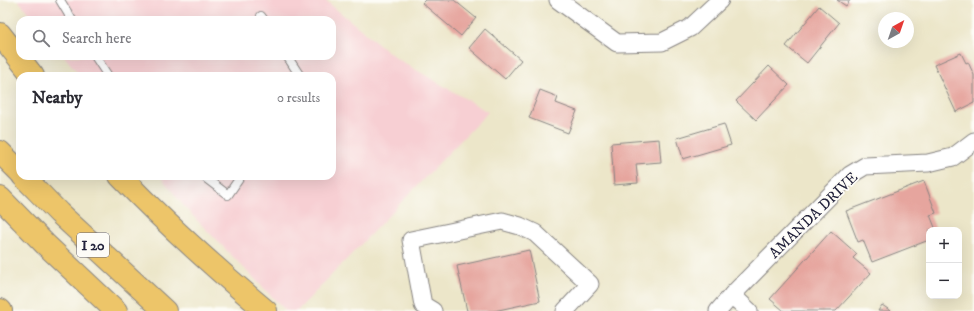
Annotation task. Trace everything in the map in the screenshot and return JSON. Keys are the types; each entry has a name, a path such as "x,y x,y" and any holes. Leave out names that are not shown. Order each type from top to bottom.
{"highway":[{"path":"0,34 16,54"},
{"path":"20,60 30,72"},
{"path":"0,152 16,168"},
{"name":"I 20","path":"27,180 59,213 165,311"},
{"path":"124,180 213,267 266,311"},
{"name":"I 20","path":"0,198 45,244 116,311"}],"street":[{"path":"558,0 617,43 624,43 662,42 690,28 720,0"},
{"name":"AMANDA DRIVE","path":"718,311 850,175 865,166 928,163 953,157 974,141"},
{"path":"433,311 423,304 411,240 502,221 520,226 535,233 590,284 565,311"},
{"path":"732,295 749,311"}],"lane":[{"path":"60,0 70,16"},
{"path":"98,60 105,72"},
{"path":"290,60 297,72"},
{"path":"208,180 228,195 238,180"}],"shaded area":[{"path":"18,0 325,0 396,58 488,112 297,311 286,311 187,210 163,180 336,180 336,72 77,72 67,60 336,60 336,16 32,16"}],"building":[{"path":"425,0 454,0 476,18 461,36 422,3"},
{"path":"837,0 850,0 846,6"},
{"path":"819,6 839,23 807,63 786,46"},
{"path":"485,29 521,60 505,79 469,48"},
{"path":"961,53 966,63 968,62 974,75 974,103 956,112 934,65"},
{"path":"769,66 789,85 756,120 736,101"},
{"path":"540,90 558,97 556,103 577,111 568,133 529,118"},
{"path":"724,124 731,145 683,159 677,138"},
{"path":"659,139 661,162 636,164 638,183 614,185 611,143"},
{"path":"924,181 936,213 930,215 935,227 926,227 926,241 872,262 863,240 858,242 846,211"},
{"path":"831,231 857,254 853,258 871,273 836,311 784,311 770,299"},
{"path":"529,250 540,301 494,311 467,311 457,266"},
{"path":"882,305 891,311 878,311"}]}
